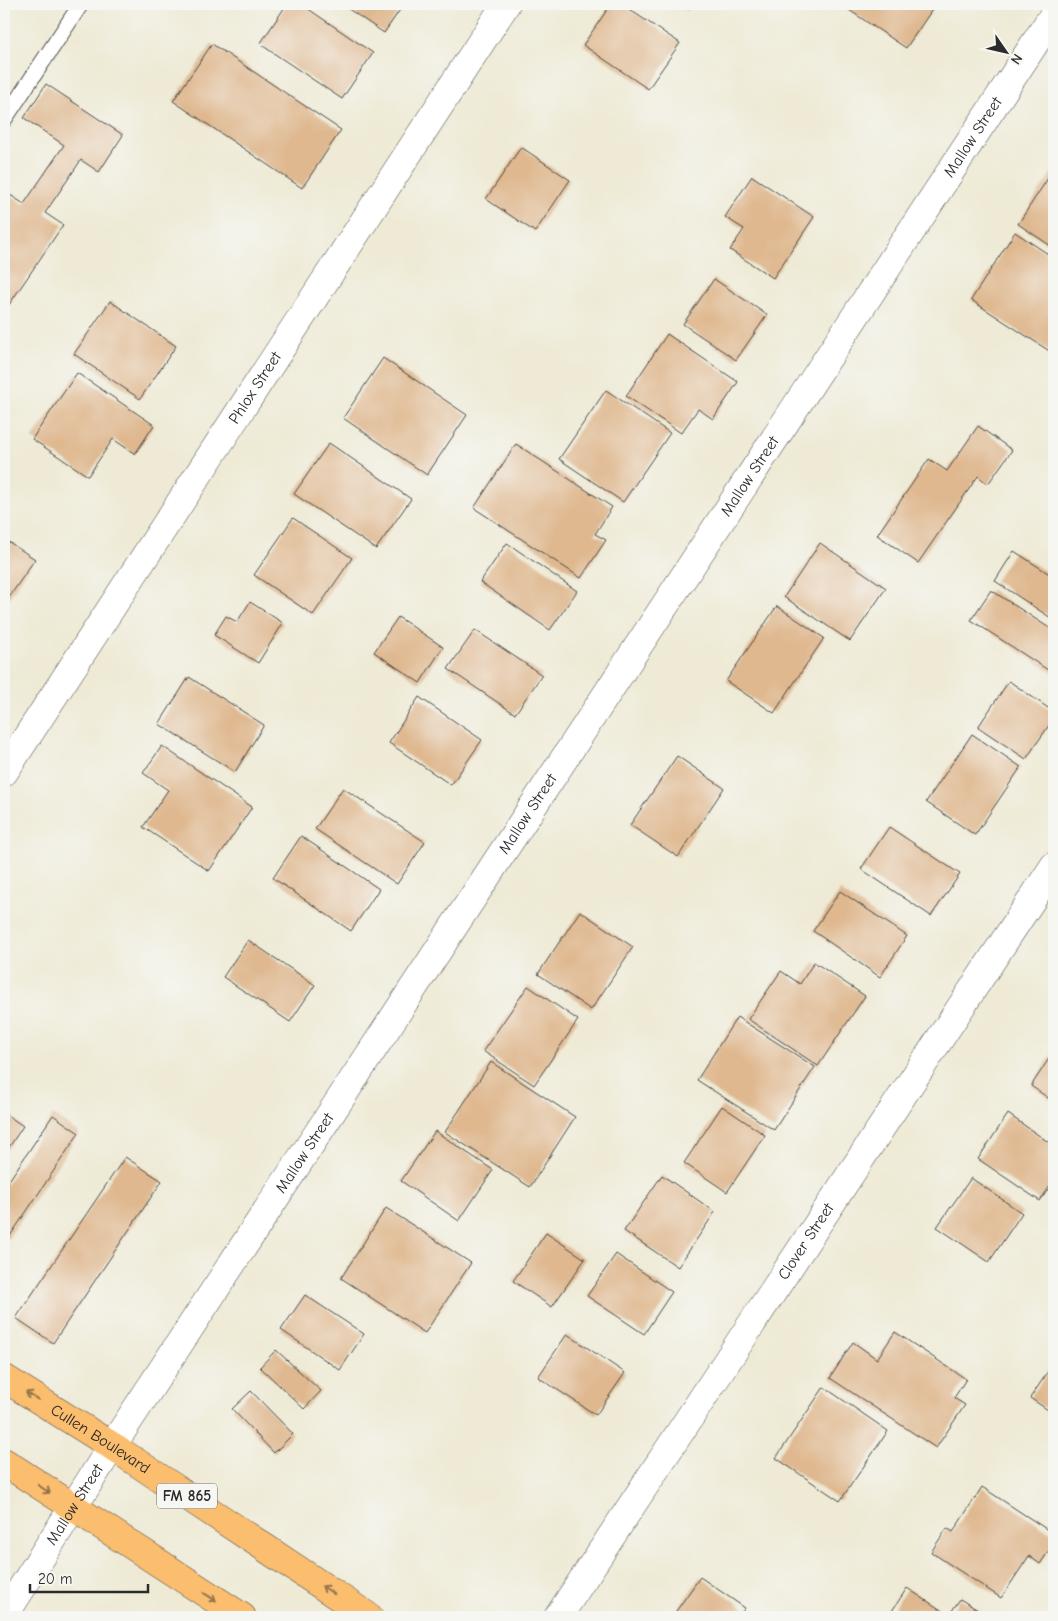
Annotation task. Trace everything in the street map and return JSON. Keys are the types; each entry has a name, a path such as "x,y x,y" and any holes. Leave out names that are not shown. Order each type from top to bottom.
{"main road":[{"name":"Cullen Boulevard","path":"4,1378 112,1446 369,1617"},
{"path":"4,1462 242,1617"}],"street":[{"name":"Phlox Street","path":"4,772 506,4"},
{"name":"Mallow Street","path":"4,1616 112,1446 1054,14"},
{"name":"Clover Street","path":"558,1617 1054,866"}],"lane":[{"path":"4,120 81,4"}],"building":[{"path":"287,4 301,4 373,53 342,99 260,44"},
{"path":"341,4 404,4 384,33"},
{"path":"611,4 621,4 680,43 648,89 583,45"},
{"path":"680,4 691,4 688,9"},
{"path":"840,4 936,4 906,48"},
{"path":"212,44 341,130 302,188 173,101"},
{"path":"46,84 123,135 99,172 81,160 45,213 63,225 4,312 4,191 24,204 64,145 24,118"},
{"path":"521,147 570,180 535,232 486,199"},
{"path":"1054,169 1054,248 1018,224"},
{"path":"752,176 814,217 773,278 730,250 744,229 725,217"},
{"path":"1015,232 1054,258 1054,354 971,300"},
{"path":"714,279 767,315 736,360 683,324"},
{"path":"110,301 176,346 140,399 74,354"},
{"path":"667,334 738,382 713,419 698,409 681,433 626,396"},
{"path":"383,358 467,415 427,475 343,418"},
{"path":"77,373 154,425 135,454 113,439 88,476 32,439"},
{"path":"606,390 670,433 623,502 559,459"},
{"path":"978,426 1012,450 988,484 978,476 918,563 877,535 929,459 947,471"},
{"path":"329,443 411,499 376,549 294,494"},
{"path":"516,444 612,507 595,534 606,540 581,578 474,508"},
{"path":"293,518 352,558 313,615 254,575"},
{"path":"4,539 35,559 4,605"},
{"path":"507,543 577,591 550,630 480,582"},
{"path":"820,543 886,588 850,641 784,597"},
{"path":"1014,551 1054,577 1054,620 995,581"},
{"path":"991,590 1054,631 1054,674 971,620"},
{"path":"250,602 283,623 258,663 214,635 226,616 237,622"},
{"path":"777,606 824,638 774,713 726,681"},
{"path":"398,617 443,647 420,683 374,652"},
{"path":"475,630 542,675 515,714 448,669"},
{"path":"189,677 264,725 235,772 159,724"},
{"path":"1009,681 1054,712 1054,718 1026,759 978,727"},
{"path":"419,697 482,740 451,785 389,743"},
{"path":"972,734 1021,767 975,835 926,802"},
{"path":"162,746 252,807 209,871 143,827 168,790 143,773"},
{"path":"677,756 724,788 678,857 630,825"},
{"path":"343,788 425,842 397,884 315,829"},
{"path":"889,827 960,874 931,916 861,869"},
{"path":"301,836 379,889 351,931 273,878"},
{"path":"840,891 907,936 880,977 813,931"},
{"path":"580,911 633,947 591,1010 538,974"},
{"path":"248,940 315,985 290,1022 223,977"},
{"path":"814,962 865,996 818,1066 748,1019 781,971 800,984"},
{"path":"528,986 578,1020 534,1085 483,1051"},
{"path":"737,1017 815,1067 774,1130 697,1080"},
{"path":"1054,1051 1054,1102 1031,1086"},
{"path":"491,1062 575,1117 530,1187 445,1132"},
{"path":"722,1106 765,1135 727,1192 684,1163"},
{"path":"4,1113 23,1126 4,1155"},
{"path":"1008,1114 1054,1146 1054,1180 1040,1201 978,1159"},
{"path":"53,1115 79,1133 4,1245 4,1188"},
{"path":"435,1131 493,1170 459,1221 401,1181"},
{"path":"125,1157 162,1181 53,1343 16,1318"},
{"path":"662,1175 715,1212 678,1267 624,1231"},
{"path":"971,1178 1022,1213 989,1262 937,1227"},
{"path":"386,1208 471,1263 425,1333 341,1278"},
{"path":"546,1233 585,1259 552,1307 513,1281"},
{"path":"616,1254 672,1292 644,1334 587,1296"},
{"path":"305,1295 364,1334 340,1370 281,1330"},
{"path":"895,1332 966,1379 954,1398 965,1405 936,1448 830,1378 853,1342 877,1359"},
{"path":"567,1334 625,1373 596,1415 538,1377"},
{"path":"276,1350 321,1391 304,1409 260,1367"},
{"path":"1054,1363 1054,1414 1030,1398"},
{"path":"824,1387 888,1431 840,1501 776,1458"},
{"path":"251,1391 293,1434 274,1453 232,1409"},
{"path":"982,1487 1054,1534 1054,1543 1040,1564 1029,1556 1001,1598 931,1552 947,1528 953,1532"},
{"path":"700,1577 745,1608 738,1617 672,1617"},
{"path":"907,1588 949,1615 960,1599 989,1617 888,1617"}]}
